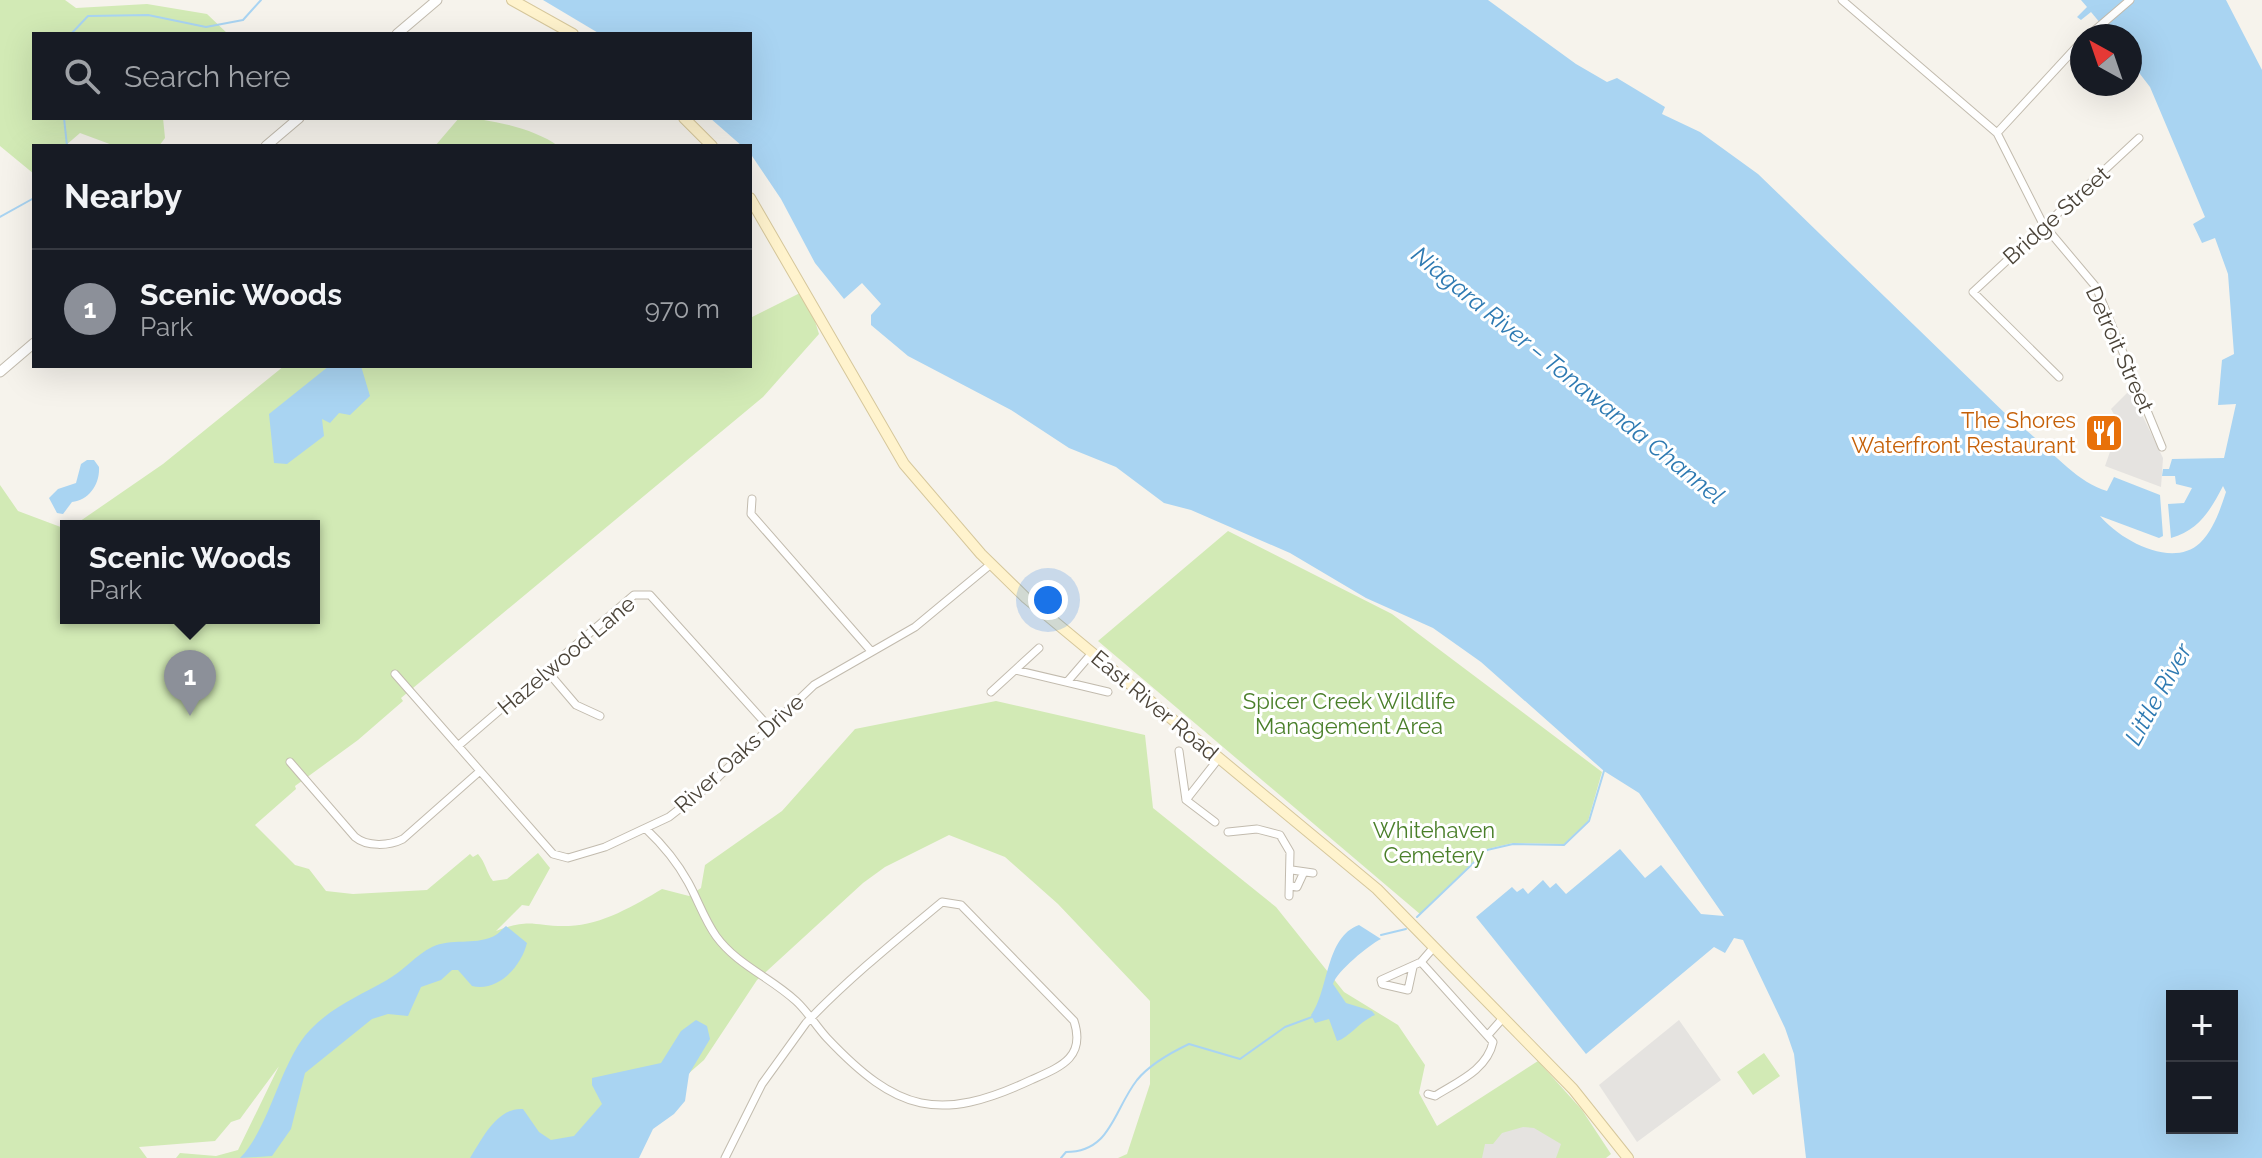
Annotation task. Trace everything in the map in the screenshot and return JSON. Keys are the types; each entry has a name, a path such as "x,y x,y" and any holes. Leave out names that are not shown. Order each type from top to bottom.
{"main road":[{"path":"512,0 569,32"},
{"path":"686,120 710,144"},
{"name":"East River Road","path":"752,201 894,449 915,478 991,564 1092,653 1363,877 1596,1115 1628,1158"}],"street":[{"path":"399,32 437,0"},
{"path":"1842,0 1997,133 2070,54"},
{"path":"2102,24 2130,0"},
{"path":"268,144 297,120"},
{"name":"Detroit Street","path":"1997,133 2043,224 2096,287 2162,447"},
{"name":"Bridge Street","path":"2059,377 1973,292 2139,138"},
{"path":"0,372 32,345"},
{"path":"752,499 751,514 871,651"},
{"name":"River Oaks Drive","path":"395,674 558,857 596,850 646,829 697,796 814,685 934,614 991,564"},
{"name":"Hazelwood Lane","path":"458,746 634,595 650,595 769,727"},
{"path":"991,692 1039,648"},
{"path":"1067,682 1092,653"},
{"path":"1015,670 1108,692"},
{"path":"547,671 576,705 600,716"},
{"path":"1179,751 1186,800 1215,822"},
{"path":"1186,800 1219,758"},
{"path":"290,762 355,837 368,844 399,842 480,771"},
{"path":"1280,835 1293,818"},
{"path":"646,829 680,869 722,944 739,961 787,992 811,1018 825,1036 875,1082 909,1101 945,1108 988,1100 1062,1066 1075,1052 1079,1036 1074,1021 961,905 942,902 837,989 811,1018 762,1084 725,1158"},
{"path":"1228,832 1257,829 1280,835 1287,842 1292,870 1289,896"},
{"path":"1292,870 1303,874 1313,873"},
{"path":"1291,886 1297,887 1303,874"},
{"path":"1417,964 1408,990 1382,984 1381,980 1417,964 1434,947"},
{"path":"1417,964 1493,1042 1490,1054 1480,1067 1435,1096 1428,1094"},
{"path":"1488,1035 1503,1018"}],"green space":[{"path":"0,0 65,0 76,8 147,4 207,14 226,32 32,32 32,120 163,120 165,138 160,144 110,144 80,133 67,144 32,144 32,172 0,146"},
{"path":"457,120 482,120 510,125 555,144 437,144"},
{"path":"800,293 819,334 763,397 401,698 403,701 358,740 295,786 296,789 255,825 295,865 309,869 326,891 353,894 427,890 470,854 473,857 478,854 493,881 507,879 538,853 550,868 529,906 522,905 496,931 526,924 581,925 618,913 662,889 689,896 701,888 705,865 782,811 855,729 996,701 1145,735 1153,808 1276,907 1344,992 1398,1025 1425,1065 1419,1093 1437,1126 1538,1061 1582,1110 1611,1154 1606,1158 1118,1158 1127,1154 1150,1084 1150,1001 1058,904 1005,857 949,835 885,867 863,883 757,980 704,1060 633,1122 570,1158 176,1158 180,1153 216,1156 238,1150 279,1066 240,1119 231,1122 215,1141 139,1147 147,1158 0,1158 0,485 18,511 60,527 60,624 320,624 320,520 82,520 163,464 282,368 752,368 752,317"},
{"name":"Spicer Creek Wildlife Management Area","path":"1228,531 1392,614 1602,772 1588,821 1564,844 1513,843 1487,849 1420,914 1098,641"},
{"path":"1764,1053 1780,1076 1753,1095 1737,1072"}],"shaded area":[{"path":"2130,390 2163,458 2161,487 2105,466 2111,449 2116,446 2120,425 2111,409"},
{"path":"1679,1020 1721,1080 1637,1142 1599,1085"},
{"path":"1523,1127 1534,1128 1561,1144 1556,1158 1482,1158 1485,1144 1493,1144 1502,1133"}],"water":[{"path":"543,0 1488,0 1576,64 1607,82 1617,78 1665,107 1662,114 1700,132 1758,174 2012,420 2082,478 2107,491 2114,477 2160,495 2163,536 2159,538 2100,516 2133,542 2161,552 2175,553 2188,550 2205,538 2226,492 2223,486 2196,525 2171,538 2168,504 2184,503 2192,488 2176,484 2175,476 2162,476 2163,469 2169,469 2172,459 2224,458 2236,404 2218,405 2222,360 2234,354 2228,274 2215,238 2202,243 2193,224 2205,217 2150,87 2142,77 2142,24 2101,24 2091,12 2081,20 2077,17 2087,7 2081,0 2226,0 2262,70 2262,1158 1806,1158 1794,1054 1785,1028 1743,940 1734,938 1725,953 1714,947 1586,1054 1476,917 1512,887 1517,892 1523,888 1528,894 1543,880 1550,888 1556,883 1566,894 1620,849 1645,878 1661,865 1701,914 1724,916 1639,793 1604,771 1481,662 1433,628 1366,598 1290,553 1191,510 1164,503 1116,467 1069,448 1011,410 908,356 871,325 871,315 881,304 862,283 844,299 815,263 781,199 752,156 752,144 740,144 712,120 752,120 752,32 597,32"},
{"path":"326,368 362,368 370,396 350,415 339,413 330,423 322,419 324,436 287,464 274,463 269,414"},
{"path":"94,460 99,467 95,485 84,498 72,502 63,514 57,513 49,498 58,489 76,483 81,464"},
{"path":"1359,925 1381,939 1347,966 1333,984 1346,1003 1372,1011 1375,1015 1337,1041 1329,1019 1315,1023 1311,1015 1334,952 1348,931"},
{"path":"506,926 527,943 520,961 507,976 491,985 472,986 458,970 452,970 441,980 421,987 408,1016 388,1014 372,1019 305,1073 291,1129 272,1156 240,1158 260,1129 300,1043 328,1014 393,976 432,947 478,941 496,935"},
{"path":"696,1020 707,1026 710,1039 689,1074 685,1101 674,1114 653,1129 639,1158 470,1158 491,1126 505,1113 514,1110 523,1109 539,1132 551,1140 574,1136 602,1104 592,1085 592,1078 661,1063 681,1031"}],"waterway":[{"path":"73,32 88,16 148,15 206,27 243,20 261,0"},
{"path":"64,120 67,144"},
{"path":"0,217 32,199"},
{"path":"1417,917 1487,850 1513,844 1564,845 1589,821 1604,771"},
{"path":"1381,935 1406,929"},
{"path":"1061,1158 1066,1152 1081,1150 1102,1137 1137,1080 1168,1055 1189,1044 1240,1059 1285,1027 1312,1017"}],"place":[{"name":"The Shores Waterfront Restaurant","path":"2104,433"},
{"name":"Scenic Woods","path":"190,716"}],"water label":[{"name":"Niagara River – Tonawanda Channel","path":"1568,375"},
{"name":"Little River","path":"2158,694"}],"park label":[{"name":"Whitehaven Cemetery","path":"1434,842"}]}
